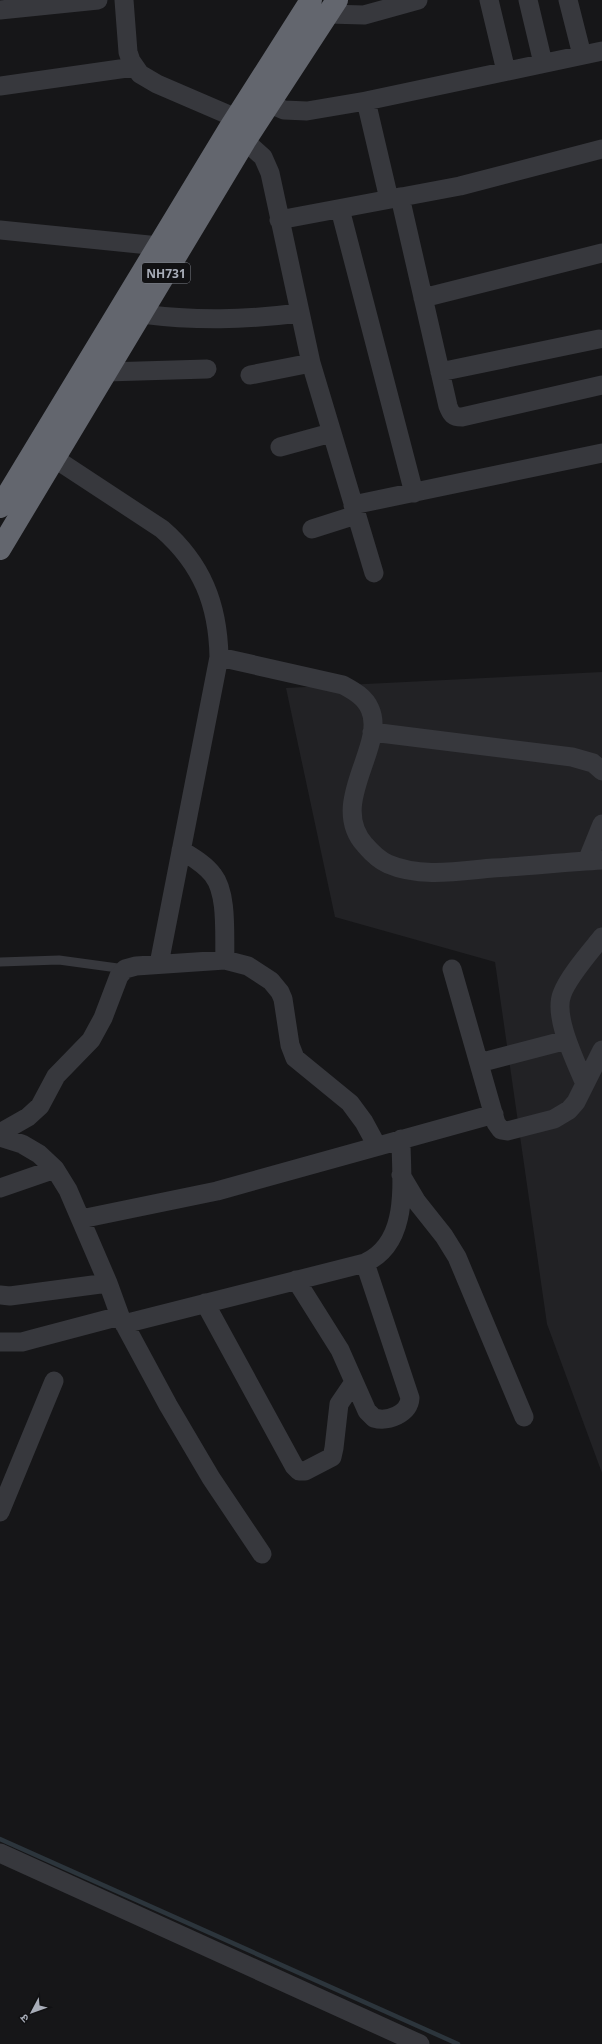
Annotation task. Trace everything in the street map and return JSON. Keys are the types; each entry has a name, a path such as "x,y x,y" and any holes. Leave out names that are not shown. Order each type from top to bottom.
{"highway":[{"name":"NH731","path":"0,549 245,141 260,100 312,0"},
{"name":"NH731","path":"0,507 236,118 260,100 332,7"}],"street":[{"path":"0,10 28,4 98,0"},
{"path":"124,0 128,52 134,68 147,79 236,118"},
{"path":"332,7 364,15 418,0"},
{"path":"489,0 506,71"},
{"path":"528,0 543,63"},
{"path":"568,0 582,55"},
{"path":"260,100 284,110 298,112 366,101 602,51"},
{"path":"0,86 134,68"},
{"path":"366,101 423,298 450,412 457,417 602,385"},
{"path":"245,141 257,150 266,163 270,173 311,363 374,573"},
{"path":"279,220 460,186 601,153"},
{"path":"340,209 414,493"},
{"path":"0,230 159,246"},
{"path":"423,298 602,253"},
{"path":"141,314 203,320 253,319 300,313"},
{"path":"440,372 600,339"},
{"path":"250,375 311,363"},
{"path":"106,372 207,369"},
{"path":"280,447 332,434"},
{"path":"312,529 355,510 414,493 602,453"},
{"path":"54,458 162,529 178,543 192,560 204,582 217,625 219,657 159,964"},
{"path":"219,657 343,686 354,691 368,704 373,719 372,732 354,797 352,814 356,831 363,844 376,856 388,864 421,872 448,872 595,861 602,824"},
{"path":"372,732 572,757 593,763 602,771"},
{"path":"181,850 207,868 218,883 223,903 225,960"},
{"path":"585,1084 567,1040 560,1014 561,995 600,941"},
{"path":"0,1133 35,1112 56,1076 91,1040 103,1018 119,976 126,969 136,966 225,960 240,963 255,970 276,987 283,999 290,1045 295,1058 350,1104 364,1122 377,1146"},
{"path":"452,970 498,1127 504,1131 554,1119 569,1110 576,1102 602,1050"},
{"path":"479,1063 567,1040"},
{"path":"81,1219 217,1191 402,1138 494,1114"},
{"path":"0,1137 22,1144 39,1154 55,1169 68,1190 81,1219 122,1320 211,1478 262,1554"},
{"path":"0,1342 28,1340 205,1304 365,1263 375,1258 382,1252 396,1229 400,1212 402,1138"},
{"path":"0,1188 55,1169"},
{"path":"401,1175 417,1202 444,1236 457,1257 524,1417"},
{"path":"296,1280 340,1350 367,1411 374,1418 386,1419 405,1410 410,1403 408,1392 365,1263"},
{"path":"0,1295 10,1296 108,1283"},
{"path":"205,1304 294,1466 299,1471 305,1471 332,1458 339,1404 354,1382"},
{"path":"0,1512 54,1382"},
{"path":"0,1853 420,2044"}],"lane":[{"path":"0,962 59,960 126,969"}],"shaded area":[{"path":"602,672 602,1473 547,1324 495,962 335,917 286,688"}],"waterway":[{"path":"0,1839 458,2044"}]}
